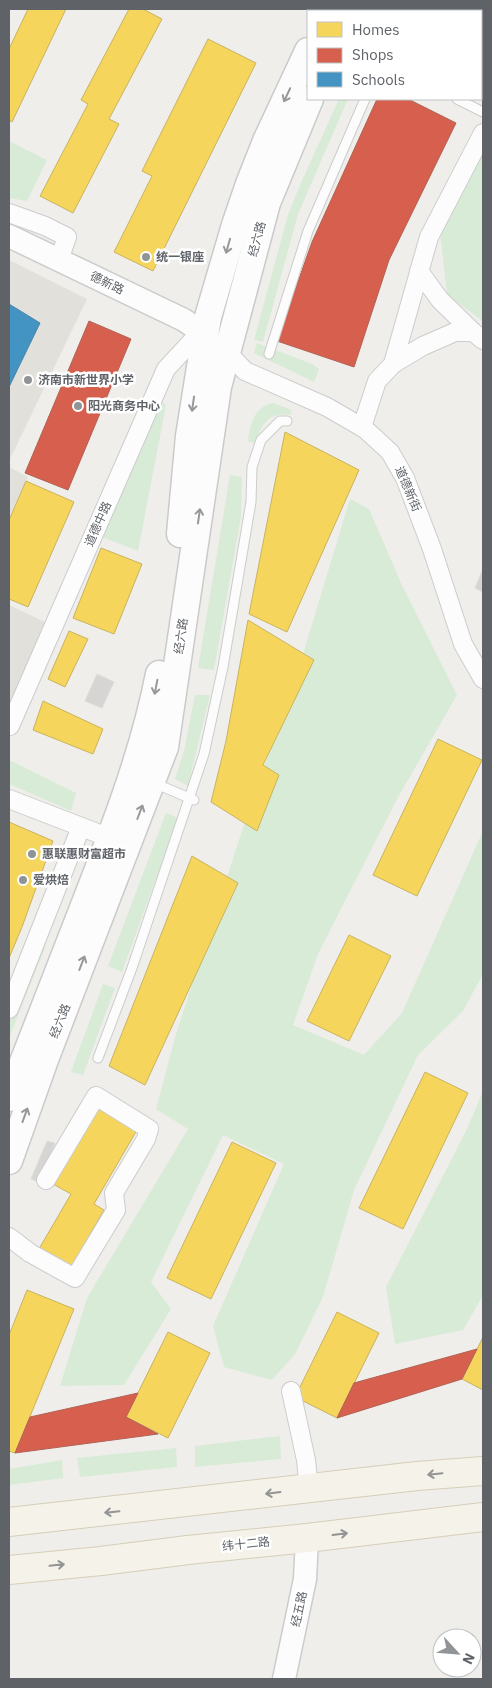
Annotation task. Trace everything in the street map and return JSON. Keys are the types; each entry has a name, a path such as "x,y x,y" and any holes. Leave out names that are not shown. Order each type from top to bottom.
{"main road":[{"name":"经六路","path":"9,1098 133,775 152,706 168,626 179,543 189,436 204,334 232,234 249,184 266,141 307,53"},
{"name":"经六路","path":"9,1161 46,1057 165,747 218,387 267,203 310,100"},
{"path":"9,1522 483,1470"},
{"name":"纬十二路","path":"9,1570 483,1517"}],"street":[{"path":"393,364 429,237 483,133"},
{"path":"9,213 67,237 60,260"},
{"name":"德新路","path":"9,236 184,320 204,334"},
{"path":"419,271 440,300 478,336"},
{"path":"362,427 377,381 393,364 424,346 455,332 478,336"},
{"name":"道德新街","path":"204,334 227,352 245,371 327,407 362,427 390,452 405,478 432,549 463,644 483,679"},
{"name":"道德中路","path":"10,726 166,369 192,341 204,334"},
{"path":"9,799 110,838"},
{"path":"9,1009 81,827"},
{"path":"9,1237 30,1253 75,1278 116,1210 114,1192 146,1139 149,1129 96,1096 46,1180"},
{"path":"291,1391 306,1460 309,1488"},
{"name":"经五路","path":"284,1679 305,1579 307,1538"}],"lane":[{"path":"270,354 308,232 365,100"},
{"path":"459,100 483,112"},
{"path":"98,1058 192,800 204,754 223,667 251,502 252,467 261,440 280,421 287,421"},
{"path":"152,782 192,800"}],"shaded area":[{"name":"济南市新世界小学","path":"9,260 87,299 9,461"},
{"path":"9,467 28,477 9,517"},
{"path":"9,605 47,623 9,717"}],"green space":[{"path":"339,100 348,100 298,214 263,342 254,340 288,215"},
{"path":"483,139 483,321 447,295 440,232"},
{"path":"9,141 47,160 27,201 9,198"},
{"path":"257,343 312,364 319,369 314,382 254,353"},
{"path":"159,400 166,405 138,551 102,537"},
{"path":"273,403 292,410 290,415 271,418 263,425 254,443 248,441 250,428 257,412 261,408"},
{"path":"230,475 242,477 241,517 214,670 198,668"},
{"path":"350,499 369,509 401,583 457,695 397,799 318,954 293,1025 364,1055 402,1013 483,831 483,974 463,1011 418,1055 354,1190 323,1297 295,1354 272,1380 224,1367 213,1326 284,1164 223,1135 151,1282 171,1309 124,1385 60,1386 87,1298 188,1129 156,1109 176,1034 240,837 299,667"},
{"path":"195,695 210,695 188,786 175,779 184,751"},
{"path":"9,760 76,793 71,811 9,784"},
{"path":"166,813 178,818 122,972 108,966"},
{"path":"39,945 45,948 9,1038 9,1021"},
{"path":"103,984 115,988 83,1075 71,1072"},
{"path":"483,1091 483,1295 463,1330 395,1344 386,1287 467,1129"},
{"path":"280,1436 281,1459 195,1467 195,1446"},
{"path":"176,1448 177,1467 80,1477 77,1458"},
{"path":"62,1460 63,1478 9,1485 9,1469"}],"building: Homes":[{"path":"28,9 66,9 12,122 9,120 9,49"},
{"path":"129,9 143,9 162,19 109,119 119,124 73,213 40,196 88,104 81,100"},
{"path":"208,39 256,63 153,271 114,252 152,176 142,171"},
{"path":"379,105 439,131 409,208 344,181"},
{"path":"311,257 378,285 348,361 284,336"},
{"path":"285,432 359,470 287,632 249,614"},
{"path":"26,481 74,502 28,607 9,599 9,520"},
{"path":"101,548 142,564 114,634 73,618"},
{"path":"248,620 314,660 263,765 279,775 257,831 211,802 226,741"},
{"path":"69,631 88,639 65,687 48,679"},
{"path":"43,701 103,729 93,754 33,730"},
{"path":"438,739 482,760 417,896 373,875"},
{"path":"9,822 53,841 9,958"},
{"path":"192,856 238,883 145,1085 109,1066"},
{"path":"349,935 391,956 349,1041 307,1021"},
{"path":"425,1072 468,1093 403,1229 359,1208"},
{"path":"98,1107 137,1130 94,1204 104,1210 68,1273 36,1254 71,1194 53,1184"},
{"path":"232,1142 276,1163 211,1299 167,1278"},
{"path":"27,1290 74,1309 15,1453 9,1451 9,1335"},
{"path":"337,1312 379,1333 337,1418 295,1397"},
{"path":"168,1332 210,1353 168,1438 126,1417"},
{"path":"483,1337 483,1390 462,1379"}],"building: Shops":[{"path":"483,9 482,70 482,10 421,10"},
{"path":"377,100 410,100 456,123 389,260 354,367 277,341 312,242"},
{"name":"阳光商务中心","path":"89,321 131,339 68,490 25,473"},
{"path":"477,1349 462,1379 337,1418 354,1383"},
{"path":"138,1393 126,1417 158,1434 15,1453 30,1417"}],"building: Schools":[{"path":"9,304 40,323 9,387"}],"building: Other":[{"path":"483,569 483,592 475,588"},
{"path":"97,674 114,682 102,708 85,701"},
{"path":"47,1141 55,1143 39,1182 31,1179"}],"place":[{"name":"统一银座","path":"146,257"},
{"name":"济南市新世界小学","path":"28,380"},
{"name":"阳光商务中心","path":"78,406"},
{"name":"惠联惠财富超市","path":"32,854"},
{"name":"爱烘焙","path":"23,880"}]}
